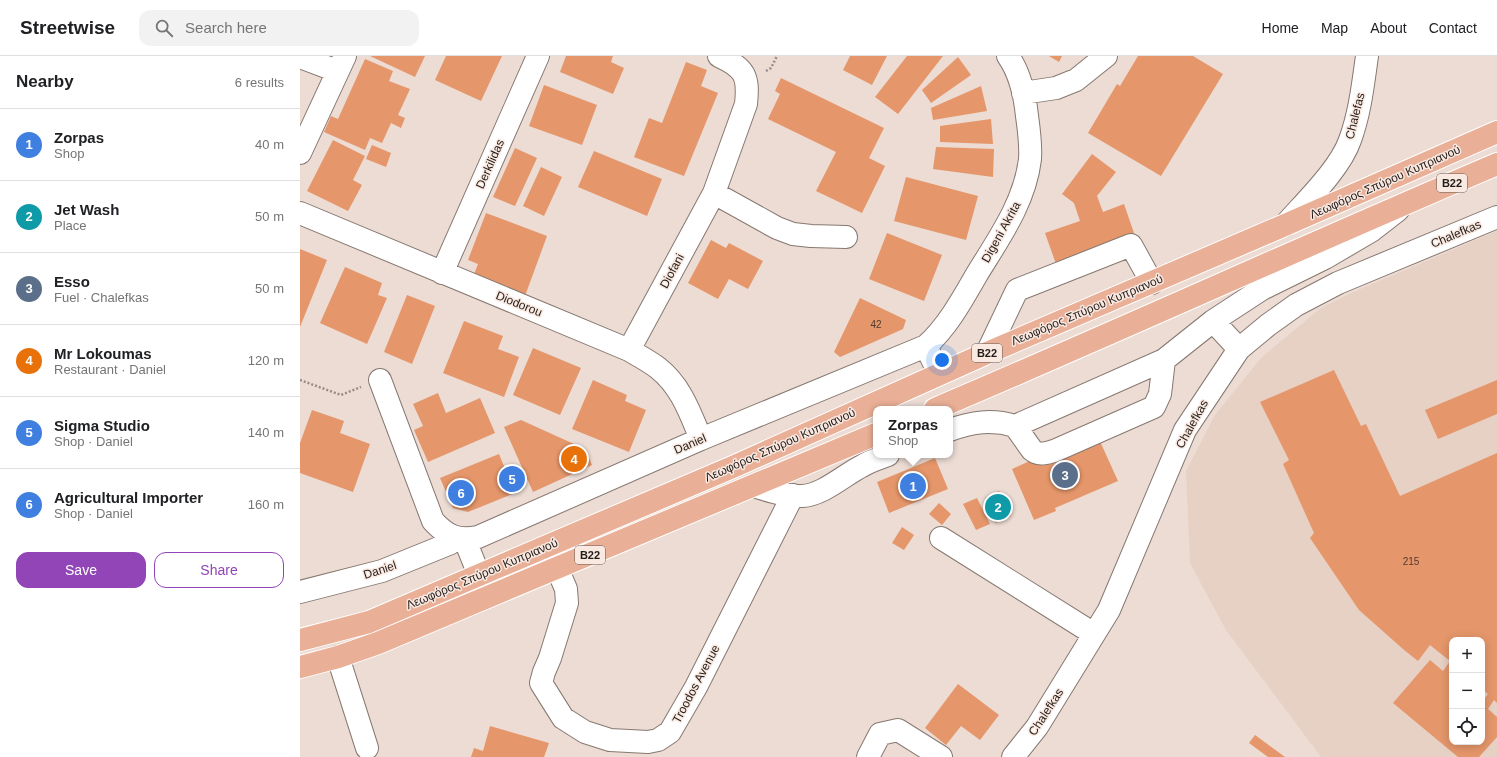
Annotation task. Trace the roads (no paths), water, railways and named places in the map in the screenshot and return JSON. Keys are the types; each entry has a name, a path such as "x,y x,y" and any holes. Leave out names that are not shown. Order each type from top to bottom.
{"main road":[{"name":"Λεωφόρος Σπύρου Κυπριανού","path":"300,640 369,622 735,466 939,374 1285,226 1497,132"},
{"name":"B22","path":"942,406 1497,164"},
{"name":"Λεωφόρος Σπύρου Κυπριανού","path":"300,666 338,658 378,643 873,435"}],"street":[{"name":"Derkilidas","path":"442,273 538,56"},
{"name":"Digeni Akrita","path":"926,346 937,336 952,316 1009,222 1026,181 1030,158 1030,136 1024,93 1012,61 1008,56"},
{"path":"1024,93 1056,88 1076,80 1106,56"},
{"name":"Chalefas","path":"1285,226 1336,167 1350,142 1359,111 1367,56"},
{"path":"300,57 341,64 300,153"},
{"name":"Diofani","path":"629,350 714,193 746,104 748,89 743,70 726,59"},
{"path":"714,193 777,228 793,234 846,237"},
{"path":"1015,426 1164,360 1213,321 1262,288 1326,258 1371,232 1407,202"},
{"name":"Diodorou","path":"300,213 629,350 658,368 670,380 684,399 701,439"},
{"name":"Chalefkas","path":"1013,757 1037,727 1109,610 1185,430 1240,349 1268,325 1296,306 1338,283 1497,217"},
{"path":"987,353 1016,290 1131,245 1152,283"},
{"path":"1213,321 1240,349"},
{"path":"926,346 939,374"},
{"name":"Daniel","path":"300,592 382,571 461,538 478,537 701,439 926,346"},
{"path":"953,429 970,424 990,421 1002,422 1015,426 1032,450 1036,453 1041,454 1054,451 1154,407 1160,394 1164,360"},
{"path":"380,380 433,521 442,531 461,538 467,545 479,575"},
{"path":"753,486 802,496 828,487 862,465 880,458"},
{"name":"Troodos Avenue","path":"557,568 566,589 567,603 541,683 544,690 563,718 585,732 610,740 648,742 658,740 670,732 696,687 793,495"},
{"path":"941,538 1094,634"},
{"path":"338,658 367,748"},
{"path":"868,757 880,734 898,730 941,757"}],"place":[{"name":"Mr Lokoumas","path":"574,459"},
{"name":"Esso","path":"1065,475"},
{"name":"Sigma Studio","path":"512,479"},
{"name":"Zorpas","path":"913,486"},
{"name":"Agricultural Importer","path":"461,493"},
{"name":"Jet Wash","path":"998,507"}]}
